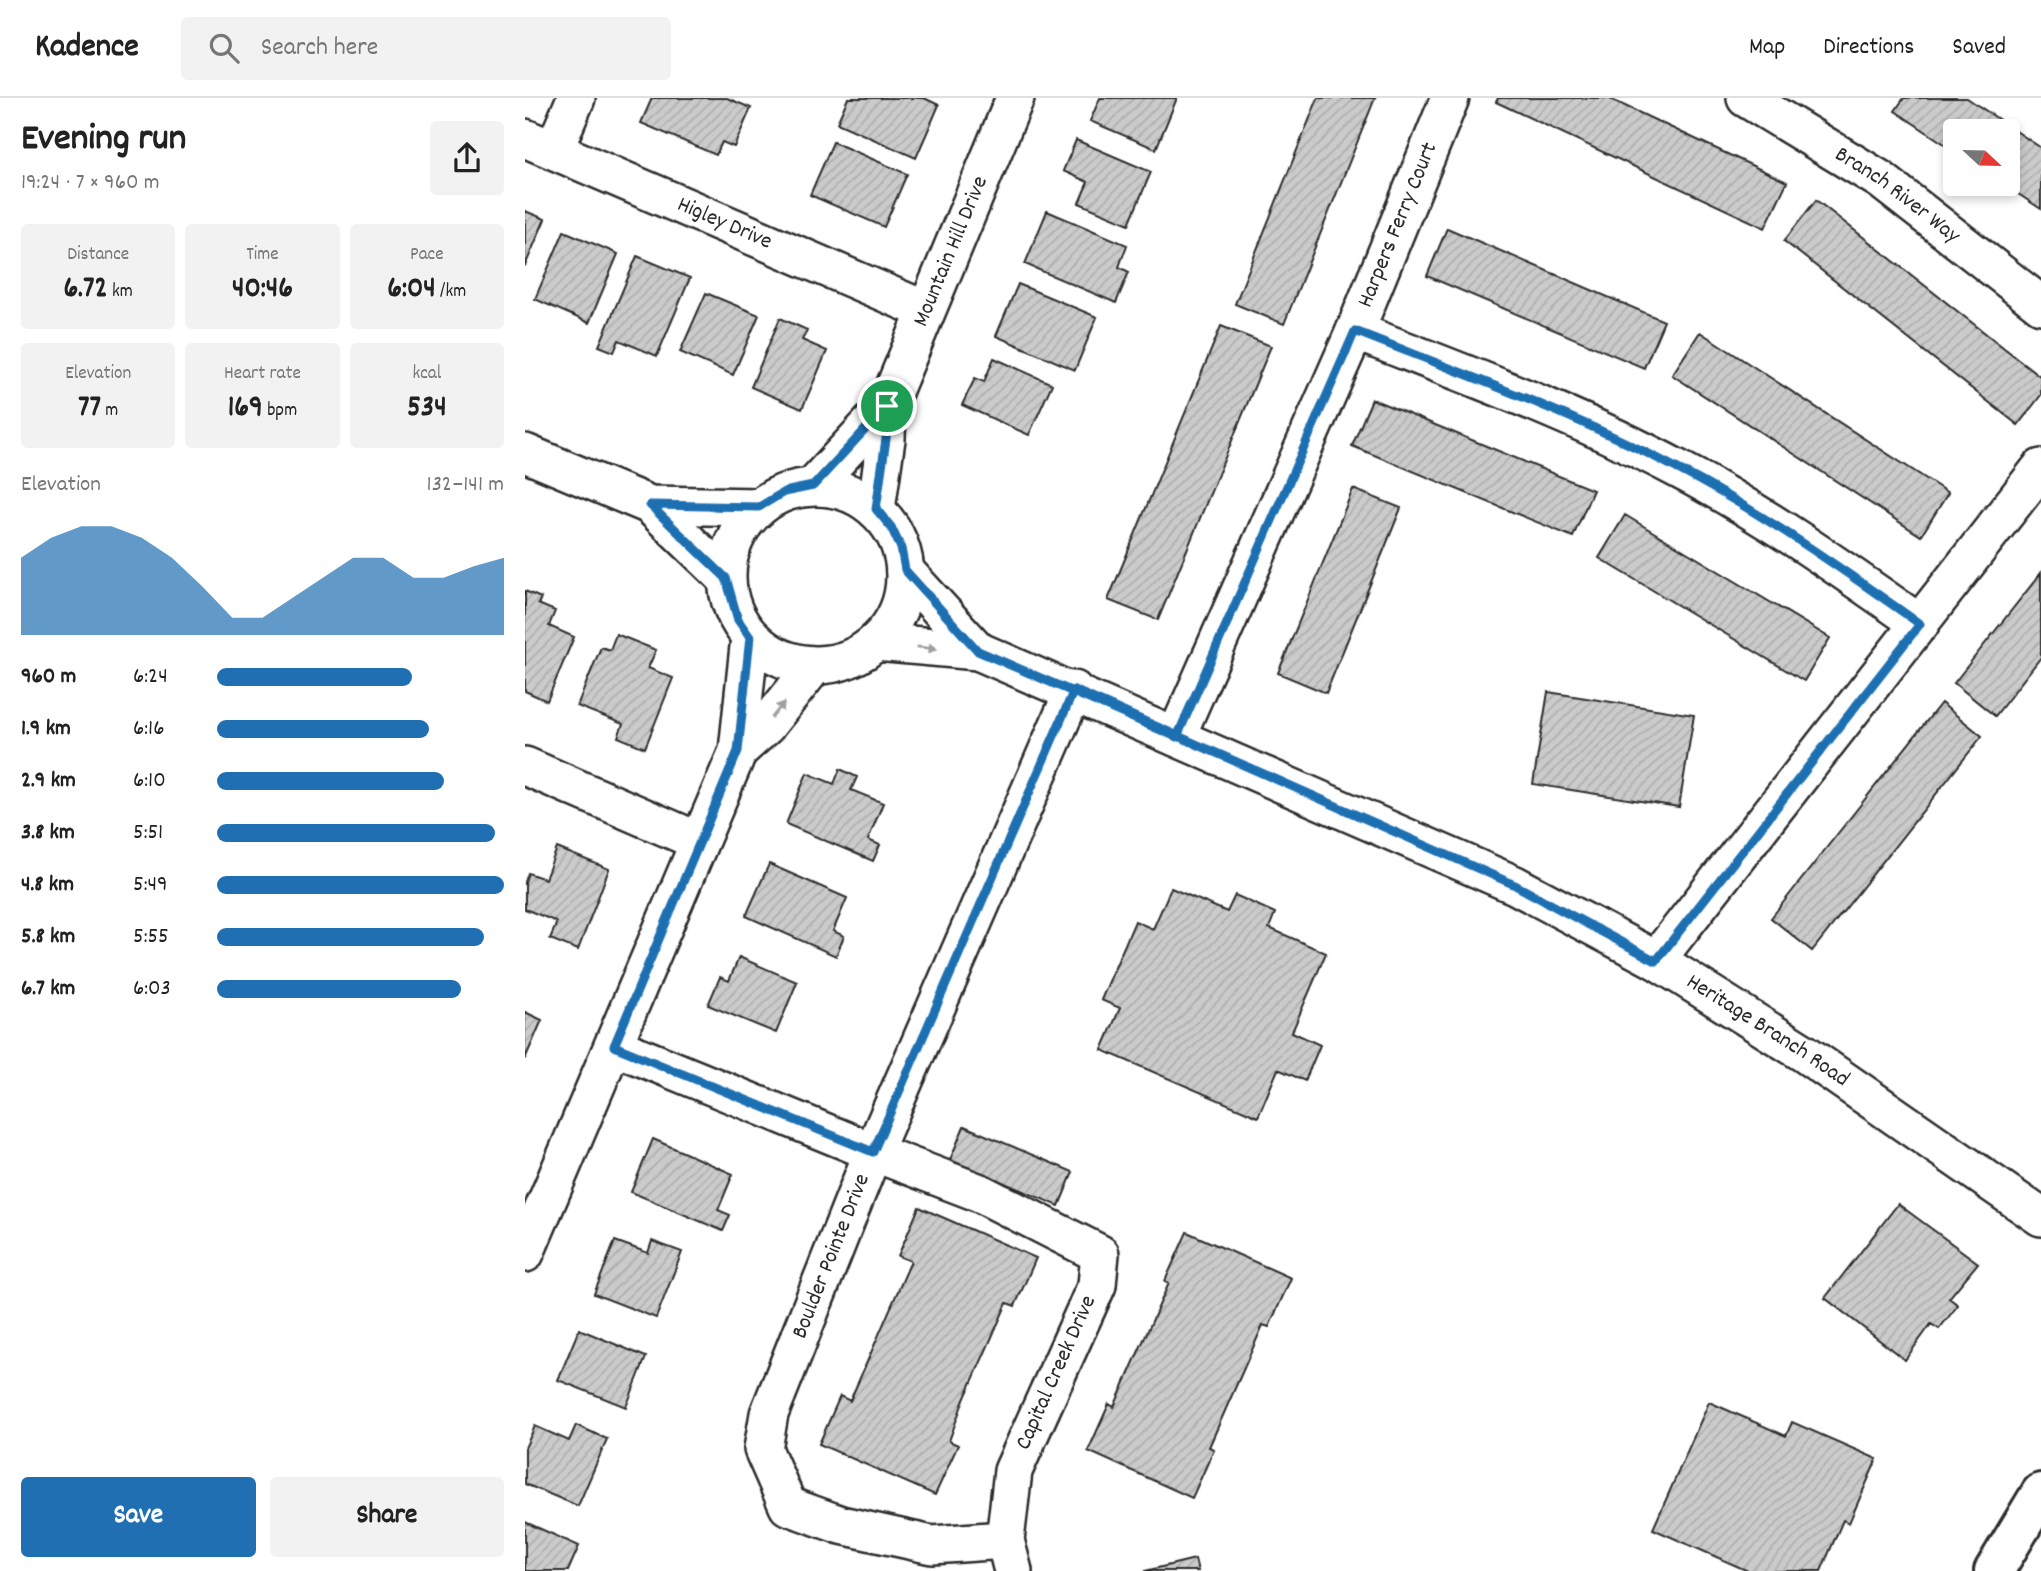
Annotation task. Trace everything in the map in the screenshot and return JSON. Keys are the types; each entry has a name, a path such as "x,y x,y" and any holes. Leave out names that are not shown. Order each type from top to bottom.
{"main road":[{"path":"1993,1571 2041,1493"}],"street":[{"path":"539,144 576,98"},
{"name":"Mountain Hill Drive","path":"876,509 886,439 887,406 1015,98"},
{"name":"Harpers Ferry Court","path":"1177,737 1355,331 1450,98"},
{"name":"Branch River Way","path":"1746,98 1881,180 2041,305"},
{"name":"Higley Drive","path":"539,144 925,310"},
{"path":"1355,331 1575,418 1680,469 1809,546 1920,624"},
{"name":"Mountain Hill Drive","path":"813,486 887,406"},
{"path":"525,453 650,505 726,578"},
{"path":"1656,961 2041,468"},
{"path":"813,486 835,488 857,496 876,509 891,527 901,548 905,570 903,597 893,622 876,642 847,660 814,666 790,662 769,652 750,637 738,620 726,578 730,551 741,527 759,507 784,492 813,486"},
{"path":"650,505 759,507"},
{"name":"Heritage Branch Road","path":"905,570 978,651"},
{"path":"525,1253 738,751 750,637"},
{"name":"Heritage Branch Road","path":"876,642 978,651 1074,690 1515,885 1656,961 1804,1053 2041,1217"},
{"path":"738,751 766,726 814,666"},
{"name":"Boulder Pointe Drive","path":"1009,1556 932,1545 841,1525 788,1506 763,1448 768,1414 873,1152 1074,690"},
{"path":"525,766 698,841"},
{"path":"614,1046 873,1152"},
{"name":"Capital Creek Drive","path":"873,1152 980,1193 1100,1254 1097,1285 1013,1471 1009,1556"}],"building":[{"path":"652,98 727,98 751,108 734,147 722,142 716,155 641,123"},
{"path":"848,98 924,98 939,105 916,158 837,123"},
{"path":"1100,98 1177,98 1156,149 1090,121"},
{"path":"1318,98 1375,98 1284,324 1235,304"},
{"path":"1498,98 1608,98 1787,182 1765,228 1496,102"},
{"path":"1904,98 1967,98 1998,119 1943,119 1943,143 1895,111"},
{"path":"2020,134 2041,148 2041,209 2020,195"},
{"path":"1076,140 1151,172 1129,224 1079,203 1088,182 1063,171"},
{"path":"833,142 907,174 884,227 810,195"},
{"path":"1816,200 2041,377 2041,395 2018,425 1784,241"},
{"path":"525,211 545,219 525,266"},
{"path":"1047,211 1127,245 1119,267 1129,272 1116,303 1025,264"},
{"path":"1447,228 1664,321 1644,368 1427,276"},
{"path":"564,231 618,254 589,323 535,299"},
{"path":"637,256 690,278 657,356 619,340 614,352 599,346"},
{"path":"1018,284 1097,317 1075,370 996,336"},
{"path":"706,293 759,315 733,375 680,352"},
{"path":"780,318 807,330 802,340 827,351 802,409 751,387"},
{"path":"1221,326 1271,346 1158,620 1108,600"},
{"path":"1700,332 1948,493 1921,536 1672,375"},
{"path":"994,358 1052,384 1029,435 962,405 975,378 984,382"},
{"path":"1372,399 1593,490 1573,537 1352,446"},
{"path":"1353,489 1401,508 1326,693 1278,673"},
{"path":"1625,515 1830,638 1804,681 1599,558"},
{"path":"2041,573 2041,657 1995,716 1954,683"},
{"path":"525,591 541,598 538,604 555,611 549,626 574,637 547,701 525,691"},
{"path":"616,634 656,650 648,668 673,678 645,748 618,737 623,724 577,706 601,647 610,650"},
{"path":"1548,692 1694,715 1679,807 1533,784"},
{"path":"1941,703 1982,736 1812,951 1771,918"},
{"path":"840,769 857,777 851,790 883,803 868,840 880,845 873,861 786,824 807,773 834,784"},
{"path":"557,848 609,869 578,950 550,939 557,922 525,909 525,882 528,873 545,879"},
{"path":"769,864 847,898 833,931 844,936 836,956 746,916"},
{"path":"1171,888 1227,912 1235,895 1275,913 1269,928 1326,953 1292,1032 1320,1045 1305,1081 1278,1069 1258,1117 1102,1050 1120,1008 1101,1000 1135,921 1153,929"},
{"path":"739,957 797,982 776,1033 708,1005 720,977 729,981"},
{"path":"525,1012 542,1020 525,1059"},
{"path":"964,1126 1073,1172 1059,1206 950,1160"},
{"path":"653,1139 733,1174 718,1210 730,1215 723,1231 631,1192"},
{"path":"1898,1204 1978,1263 1949,1298 1958,1305 1939,1329 1931,1324 1905,1360 1825,1298"},
{"path":"919,1207 1036,1258 1015,1306 1007,1303 963,1402 949,1441 958,1445 935,1495 819,1444 840,1396 850,1401 911,1261 898,1256"},
{"path":"1187,1232 1291,1278 1269,1327 1263,1325 1209,1447 1214,1449 1192,1498 1088,1451 1109,1404 1114,1407 1169,1283 1165,1281"},
{"path":"615,1241 648,1253 652,1241 682,1252 656,1318 594,1294"},
{"path":"579,1329 646,1357 626,1407 558,1380"},
{"path":"1709,1402 1786,1436 1792,1422 1877,1459 1849,1523 1843,1520 1821,1571 1748,1571 1653,1529"},
{"path":"576,1425 607,1439 578,1506 525,1484 525,1448 535,1426 569,1441"},
{"path":"525,1522 579,1546 568,1571 525,1571"},
{"path":"1195,1559 1198,1571 1145,1571"}],"route":[{"path":"887,406 813,486 784,492 759,507 650,505 726,578 730,600 738,620 750,637 738,751 614,1046 873,1152 1074,690 1177,737 1515,885 1656,961 1920,624 1809,546 1680,469 1575,418 1355,331 1177,737 1125,713 1074,690 978,651 905,570 901,548 891,527 876,509 886,439 887,406"}]}
